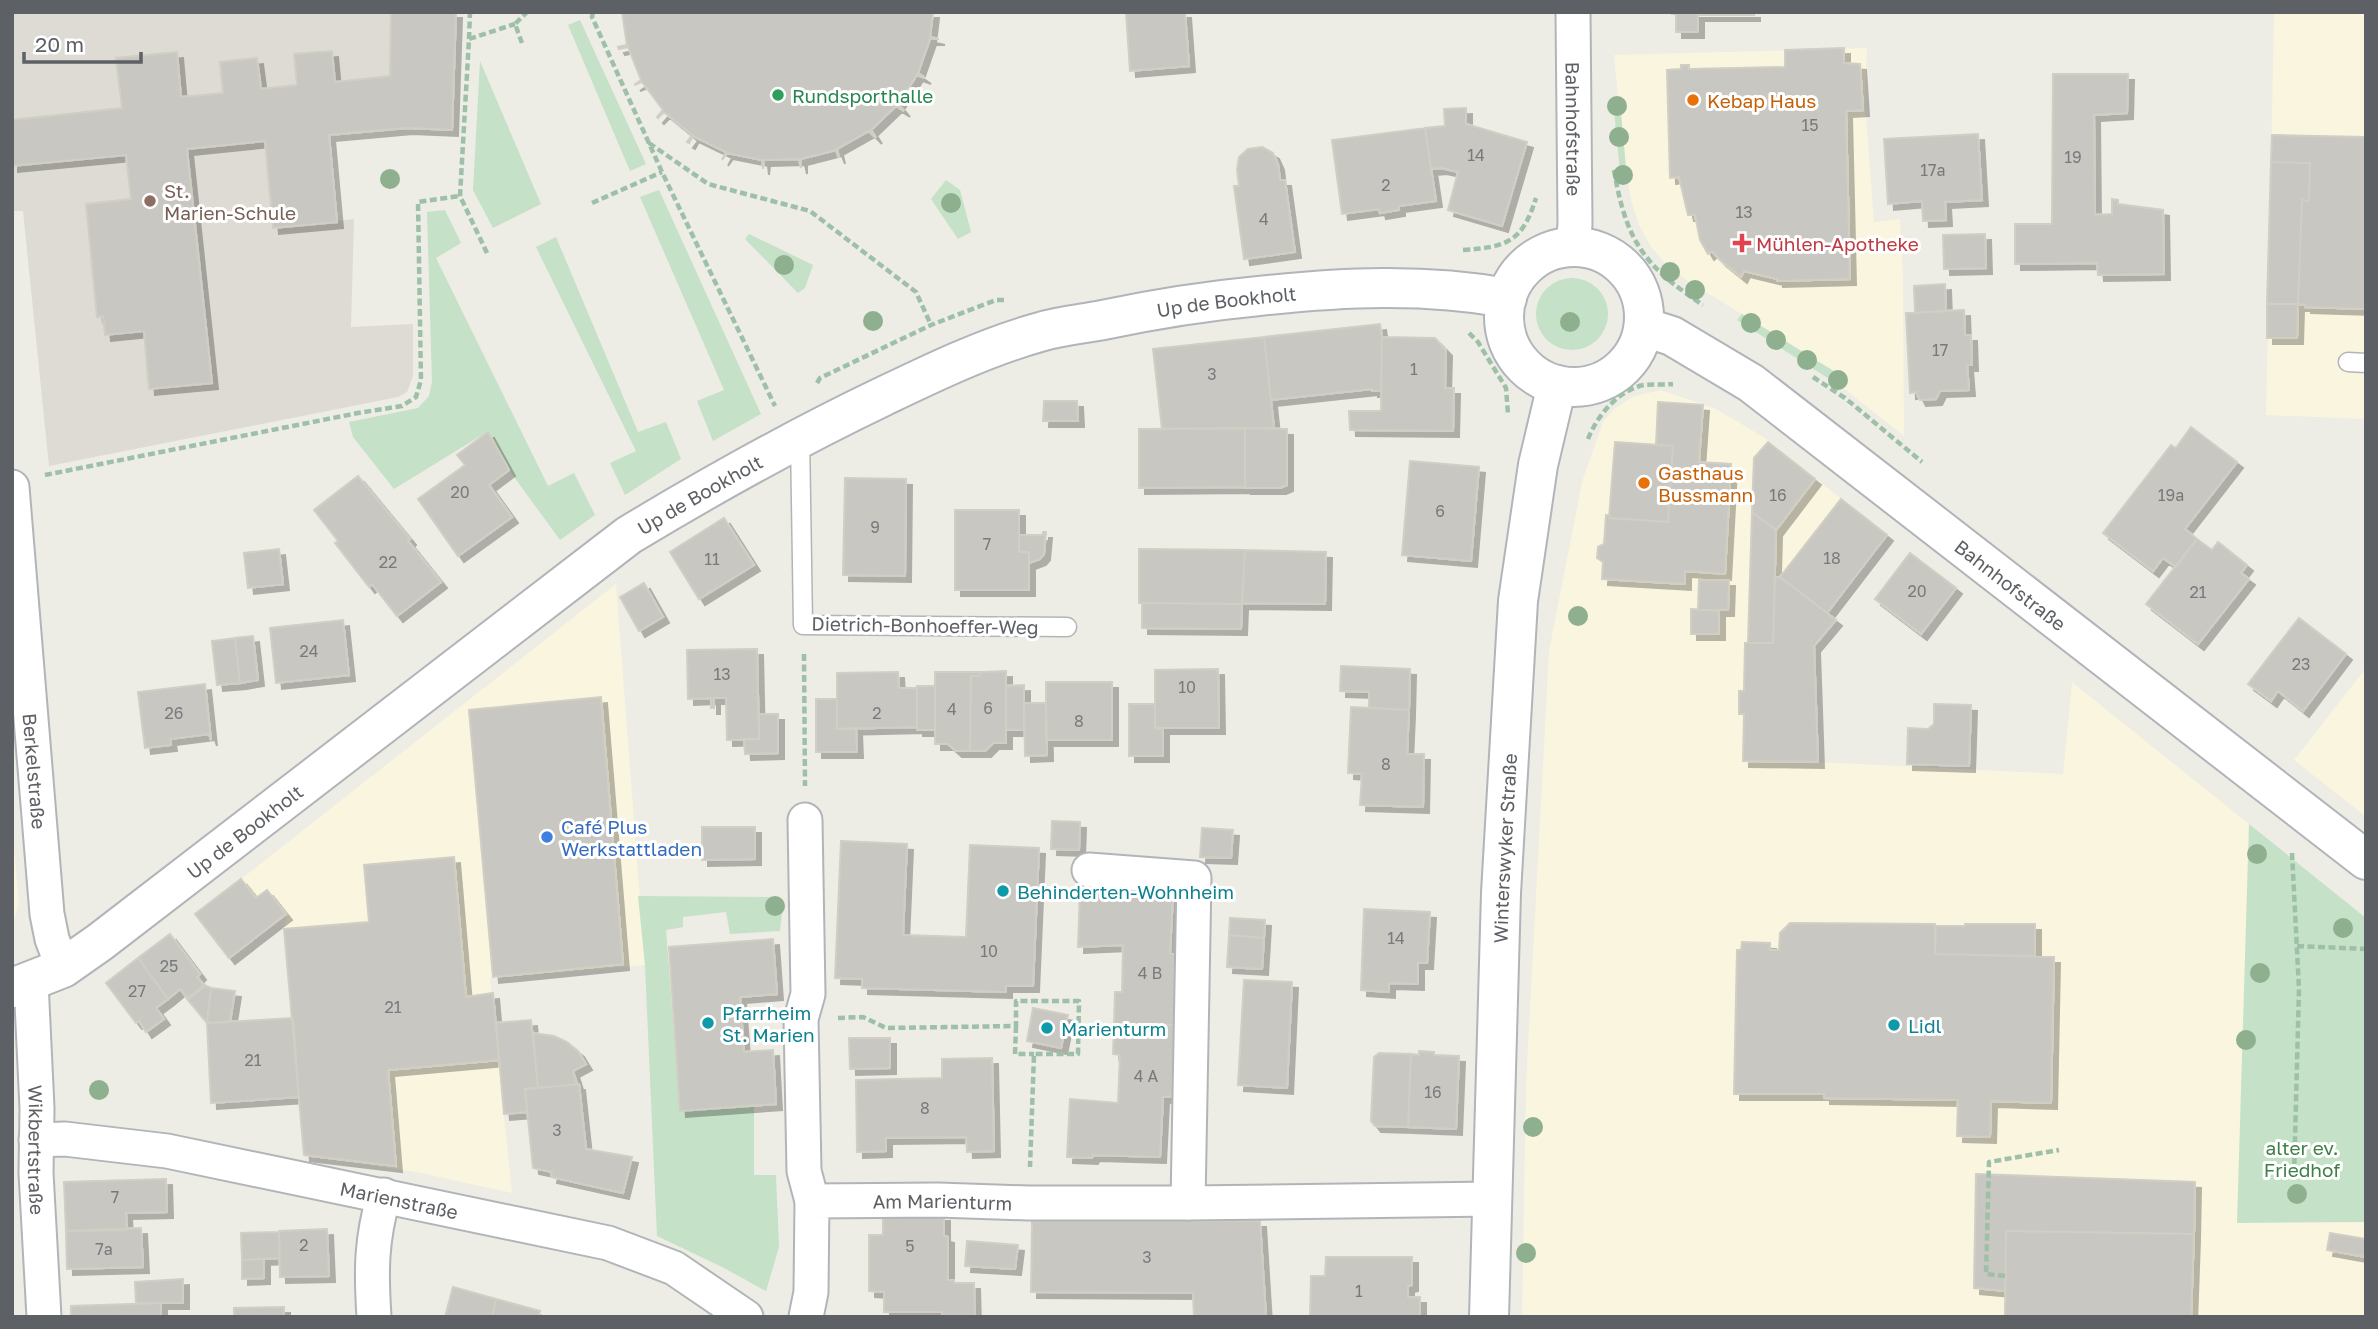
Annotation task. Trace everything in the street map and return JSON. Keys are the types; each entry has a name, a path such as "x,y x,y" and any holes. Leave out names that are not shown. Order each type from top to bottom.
{"street":[{"name":"Bahnhofstraße","path":"1573,12 1573,246"},
{"path":"1573,246 1598,250 1619,261 1634,280 1643,302 1644,327 1637,349 1623,368 1603,381 1580,387 1557,385 1536,376 1520,362 1509,342 1504,320 1507,298 1516,277 1532,261 1551,250 1573,246"},
{"name":"Up de Bookholt","path":"35,979 136,916 629,535 716,482 800,437 976,354 1040,332 1186,303 1312,290 1392,287 1444,289 1507,298"},
{"name":"Bahnhofstraße","path":"1644,327 1672,336 1751,383 2366,860"},
{"name":"Winterswyker Straße","path":"1489,1317 1501,893 1518,601 1538,465 1557,385"},
{"name":"Berkelstraße","path":"26,482 47,914 52,939 35,979"},
{"path":"805,820 808,994 801,1019 804,1171 812,1201 811,1292 806,1317"},
{"path":"1089,870 1194,878 1188,1203"},
{"name":"Wikbertstraße","path":"35,979 36,1140 44,1317"},
{"name":"Marienstraße","path":"36,1140 65,1139 167,1151 608,1243 674,1269 746,1317"},
{"path":"374,1317 371,1270 375,1227 384,1195"},
{"name":"Am Marienturm","path":"812,1201 1188,1203 1493,1199"}],"lane":[{"name":"Dietrich-Bonhoeffer-Weg","path":"800,437 803,625 1067,627"}],"path":[{"path":"470,12 460,196 487,253"},
{"path":"469,39 514,24 527,12"},
{"path":"593,12 592,17 662,172 780,416 800,437"},
{"path":"514,24 523,43"},
{"path":"649,143 708,184 810,211 916,292 931,325"},
{"path":"1612,158 1618,195 1631,237 1672,285 1705,306"},
{"path":"592,203 662,172"},
{"path":"1456,250 1496,247 1514,238 1531,214 1536,195"},
{"path":"26,482 402,406 416,397 421,380 418,202 460,196"},
{"path":"1466,330 1478,342 1506,388 1508,419"},
{"path":"1585,445 1598,417 1617,398 1642,385 1678,384"},
{"path":"803,625 805,820"},
{"path":"2291,846 2299,989 2294,1177"},
{"path":"2297,946 2366,949"},
{"path":"1016,1001 1079,1002 1078,1054 1015,1054 1016,1026 1016,1001"},
{"path":"801,1019 863,1017 886,1028 1016,1026"},
{"path":"1028,1203 1034,1054"},
{"path":"2005,1276 1986,1274 1989,1162 2059,1150"}],"shaded area":[{"path":"12,12 456,12 452,130 407,128 329,136 337,221 354,219 351,327 413,324 413,376 407,392 398,397 49,466 23,211 12,211"},
{"path":"2274,12 2366,12 2366,419 2266,415"},
{"path":"1867,48 1865,102 1874,222 1900,219 1904,436 1842,387 1846,378 1686,280 1651,247 1639,225 1631,200 1624,159 1614,55"},
{"path":"1661,390 1716,409 1765,438 1887,535 1827,612 1836,620 1814,646 1818,762 2063,774 2072,682 2366,918 2366,1317 1522,1317 1526,1083 1549,651 1582,482 1603,422 1614,409 1634,396"},
{"path":"616,584 645,965 490,978 512,1193 416,1172 304,1155 284,929 286,914 268,890 256,898 241,879"},
{"path":"2366,668 2366,817 2294,760"},
{"path":"12,848 19,903 12,928"}],"green space":[{"path":"580,20 646,164 630,171 568,25"},
{"path":"480,61 541,204 493,228 473,190"},
{"path":"1620,101 1627,179 1621,180 1613,102"},
{"path":"946,180 960,190 971,232 958,239 931,199"},
{"path":"659,190 761,414 713,441 697,401 724,390 640,197"},
{"path":"445,210 461,243 436,258 548,486 574,473 595,515 560,540 509,470 487,432 394,489 353,437 349,422 418,408 429,396 432,382 427,212"},
{"path":"749,234 813,265 805,288 798,293 745,239"},
{"path":"556,237 638,432 666,422 681,459 625,495 610,463 636,451 536,247"},
{"path":"1579,278 1598,288 1606,300 1606,328 1598,340 1586,348 1565,350 1546,340 1538,328 1536,307 1546,288 1558,280"},
{"path":"1742,314 1846,379 1842,387 1737,320"},
{"name":"alter ev. Friedhof","path":"2249,824 2366,918 2366,1222 2237,1223"},
{"path":"638,896 776,897 783,904 780,931 730,934 726,912 683,917 683,927 666,930 680,1111 754,1106 754,1175 776,1175 779,1247 766,1291 657,1236 645,965"}],"building":[{"name":"St. Marien-Schule","path":"391,12 456,12 452,130 407,128 329,135 337,222 273,228 265,141 187,149 212,383 149,389 144,331 105,335 103,316 97,317 86,204 131,199 126,155 12,166 12,120 122,108 116,58 177,52 181,97 223,93 220,62 257,58 261,89 297,85 294,54 332,51 335,82 390,76"},
{"name":"Rundsporthalle","path":"622,12 933,12 930,37 939,39 930,39 918,73 925,78 917,75 898,104 904,111 896,106 871,130 876,138 869,131 837,149 839,158 836,150 801,159 801,168 799,159 764,160 763,169 762,160 727,153 722,160 726,152 693,136 689,143 687,142 692,135 664,112 657,117 663,110 642,82 634,85 641,80 628,47 618,47 627,45"},
{"path":"1126,12 1185,12 1189,66 1130,71"},
{"path":"1672,12 1754,12 1754,15 1698,15 1698,32 1676,32 1676,14"},
{"path":"1844,48 1844,63 1860,64 1863,110 1846,111 1850,279 1777,281 1744,271 1741,277 1712,251 1708,254 1700,240 1695,215 1688,215 1679,177 1670,178 1667,70 1681,69 1681,65 1689,65 1689,69 1785,67 1785,50"},
{"path":"2053,74 2128,74 2127,113 2094,115 2095,215 2112,214 2112,199 2118,200 2118,204 2163,210 2164,274 2098,275 2097,263 2015,264 2015,224 2052,224"},
{"path":"1466,108 1466,124 1527,142 1502,226 1448,210 1458,172 1431,169 1425,128 1445,126 1444,109"},
{"path":"1425,128 1436,201 1399,206 1399,210 1380,213 1379,209 1342,214 1332,140"},
{"path":"1978,134 1982,200 1945,202 1946,220 1923,221 1922,201 1888,204 1884,139"},
{"path":"2272,135 2366,137 2366,309 2305,307 2298,304 2302,200 2309,201 2310,163 2271,162"},
{"path":"1262,147 1273,153 1280,180 1285,180 1295,252 1244,259 1234,186 1239,186 1239,157 1248,149"},
{"path":"2271,162 2310,163 2309,201 2302,200 2298,304 2267,304"},
{"path":"1985,234 1986,268 1944,269 1943,235"},
{"path":"1945,284 1946,311 1915,313 1914,286"},
{"path":"2267,304 2298,304 2297,338 2267,338"},
{"path":"1964,310 1965,335 1971,335 1972,365 1967,365 1969,390 1940,391 1936,399 1920,400 1916,392 1910,393 1906,313"},
{"path":"1380,324 1381,391 1372,389 1271,400 1264,337"},
{"path":"1264,337 1274,428 1162,429 1153,349"},
{"path":"1382,337 1435,338 1446,350 1445,388 1454,388 1453,431 1350,430 1349,411 1381,411"},
{"path":"1044,401 1077,401 1078,421 1043,421"},
{"path":"1658,402 1703,405 1699,462 1731,464 1725,574 1685,571 1685,584 1602,579 1603,562 1597,558 1598,547 1604,544 1606,515 1610,516 1609,518 1668,522 1673,446 1656,445"},
{"path":"2191,427 2237,462 2185,529 2197,539 2176,567 2163,558 2153,571 2103,533 2171,445 2176,448"},
{"path":"1245,428 1287,429 1287,485 1280,488 1245,488"},
{"path":"1245,428 1245,487 1139,488 1139,429"},
{"path":"488,432 509,470 489,485 512,517 458,556 418,499 465,465 457,455"},
{"path":"1615,442 1673,446 1668,522 1609,518"},
{"path":"1768,442 1815,479 1776,530 1752,512 1754,458"},
{"path":"1410,461 1479,467 1471,561 1402,555"},
{"path":"358,476 410,539 408,541 441,582 397,616 372,584 369,587 314,510"},
{"path":"845,478 906,479 905,576 843,575"},
{"path":"1841,499 1887,535 1827,613 1780,577"},
{"path":"955,510 1019,510 1019,552 1029,552 1029,590 955,590"},
{"path":"1752,512 1776,530 1773,643 1748,643"},
{"path":"724,518 754,565 699,599 670,552"},
{"path":"1043,532 1046,532 1044,554 1040,559 1029,563 1029,552 1019,552 1019,535 1043,535"},
{"path":"2197,539 2212,550 2218,542 2247,565 2241,573 2249,579 2198,644 2146,604"},
{"path":"279,549 283,584 248,588 244,553"},
{"path":"1139,549 1245,550 1242,604 1139,603"},
{"path":"1245,550 1326,552 1325,604 1242,603"},
{"path":"1910,553 1956,588 1921,634 1875,599"},
{"path":"1780,577 1836,620 1814,646 1818,762 1743,761 1744,714 1739,714 1739,691 1744,691 1745,643 1773,643 1775,578"},
{"path":"1699,580 1729,580 1728,610 1698,610"},
{"path":"644,583 663,617 639,631 620,597"},
{"path":"1142,603 1242,604 1241,629 1142,628"},
{"path":"1691,609 1719,611 1719,634 1691,634"},
{"path":"2299,618 2346,654 2303,711 2278,691 2271,701 2248,684"},
{"path":"343,620 349,675 276,683 270,628"},
{"path":"253,636 258,680 240,683 235,638"},
{"path":"235,638 240,683 217,685 212,641"},
{"path":"757,649 759,739 727,740 726,698 714,698 714,708 711,708 711,698 688,699 687,650"},
{"path":"1341,666 1410,669 1409,710 1369,708 1369,692 1340,691"},
{"path":"1218,669 1219,728 1155,728 1155,670"},
{"path":"1006,671 1006,743 993,743 985,751 970,751 971,676 978,676 982,672"},
{"path":"898,672 899,688 917,688 917,727 837,729 837,673"},
{"path":"935,672 982,672 978,676 971,676 970,751 956,751 948,744 935,744"},
{"path":"1046,682 1112,682 1112,740 1046,740"},
{"path":"205,684 211,740 209,734 170,739 171,745 145,748 138,692"},
{"path":"1024,685 1024,730 1006,730 1006,686"},
{"path":"917,686 935,686 935,730 917,730"},
{"name":"Café Plus Werkstattladen","path":"601,697 623,964 493,977 469,710"},
{"path":"816,699 837,699 837,729 856,728 857,752 816,752"},
{"path":"1024,703 1046,703 1047,755 1025,756"},
{"path":"1129,704 1155,704 1155,728 1163,729 1163,756 1129,756"},
{"path":"1934,704 1971,705 1969,766 1907,764 1908,728 1928,729 1934,724"},
{"path":"1351,707 1409,710 1407,754 1424,754 1423,807 1360,805 1362,774 1348,773"},
{"path":"759,714 778,714 778,753 745,754 744,739 759,739"},
{"path":"1052,821 1080,822 1079,850 1051,849"},
{"path":"702,827 755,827 755,859 702,860"},
{"path":"1202,828 1233,830 1231,858 1200,857"},
{"name":"Behinderten-Wohnheim","path":"841,841 907,844 903,935 966,937 970,845 1039,848 1033,986 1006,986 1006,992 862,988 862,979 835,978"},
{"path":"454,857 466,997 493,993 499,1060 388,1070 396,1166 304,1155 284,929 369,922 364,865"},
{"path":"241,879 256,898 267,890 286,914 229,958 195,914"},
{"path":"1080,890 1173,894 1170,954 1178,954 1175,1025 1114,1024 1115,992 1122,992 1123,945 1078,947"},
{"path":"1364,909 1430,912 1427,963 1418,963 1418,984 1389,983 1389,992 1361,990"},
{"path":"1230,918 1265,920 1264,938 1229,935"},
{"name":"Lidl","path":"1790,923 1935,924 1935,954 2054,957 2051,1103 1991,1101 1990,1137 1957,1136 1958,1100 1824,1098 1824,1094 1734,1094 1737,950 1741,950 1742,942 1770,943 1770,950 1779,950 1780,933"},
{"path":"2035,924 2035,956 1935,954 1936,926"},
{"path":"170,934 200,974 197,977 205,986 188,999 180,989 168,999 138,958"},
{"path":"1229,935 1264,938 1262,969 1227,967"},
{"name":"Pfarrheim St. Marien","path":"773,939 777,994 740,997 744,1052 773,1050 776,1104 680,1111 669,947"},
{"path":"138,958 168,999 156,1008 164,1019 146,1032 106,983"},
{"path":"1244,980 1292,982 1287,1088 1238,1085"},
{"path":"204,985 211,988 207,1023 187,999"},
{"path":"211,988 235,991 230,1022 207,1023"},
{"name":"Marienturm","path":"1033,1008 1068,1015 1061,1048 1027,1041"},
{"path":"293,1018 299,1097 211,1103 207,1023"},
{"path":"531,1020 538,1088 525,1089 527,1112 504,1114 496,1023"},
{"path":"1114,1024 1175,1025 1172,1096 1163,1097 1160,1157 1067,1157 1070,1099 1118,1103 1120,1055 1113,1054"},
{"path":"533,1033 554,1036 578,1051 586,1064 573,1071 577,1084 538,1088"},
{"path":"849,1038 890,1038 890,1068 850,1069"},
{"path":"1419,1051 1434,1052 1434,1055 1459,1056 1456,1129 1408,1127 1411,1054 1419,1055"},
{"path":"1379,1053 1411,1054 1408,1127 1375,1126 1371,1121 1374,1057"},
{"path":"992,1058 994,1151 967,1152 966,1137 886,1138 886,1151 857,1152 856,1080 942,1078 942,1059"},
{"path":"579,1084 586,1149 632,1157 623,1193 551,1177 552,1172 533,1168 525,1089"},
{"path":"1976,1174 2195,1182 2194,1234 2006,1231 2005,1291 1974,1288"},
{"path":"166,1179 167,1212 126,1213 127,1230 66,1231 64,1182"},
{"path":"944,1215 944,1236 948,1237 948,1280 954,1280 954,1283 974,1283 975,1317 942,1317 942,1312 884,1312 884,1292 869,1291 869,1235 883,1235 883,1216"},
{"path":"1032,1221 1260,1221 1266,1317 1194,1317 1193,1293 1031,1292"},
{"path":"141,1228 143,1267 67,1269 66,1231"},
{"path":"327,1229 329,1276 280,1277 279,1231"},
{"path":"2006,1231 2194,1234 2191,1317 2005,1317"},
{"path":"279,1232 280,1258 242,1260 241,1233"},
{"path":"2330,1233 2366,1239 2366,1257 2327,1250"},
{"path":"967,1241 1018,1245 1015,1269 965,1266"},
{"path":"1326,1257 1412,1257 1412,1285 1408,1286 1408,1297 1420,1297 1420,1317 1310,1317 1311,1276 1325,1276"},
{"path":"264,1259 264,1278 242,1279 242,1260"},
{"path":"183,1279 183,1303 136,1303 135,1282"},
{"path":"453,1287 496,1299 492,1317 445,1317"},
{"path":"496,1299 540,1311 538,1317 492,1317"},
{"path":"161,1303 161,1317 71,1317 71,1306"},
{"path":"284,1307 284,1317 234,1317 234,1308"}],"place":[{"name":"Rundsporthalle","path":"778,95"},
{"name":"Kebap Haus","path":"1693,100"},
{"name":"St. Marien-Schule","path":"150,201"},
{"name":"Mühlen-Apotheke","path":"1742,243"},
{"name":"Gasthaus Bussmann","path":"1644,483"},
{"name":"Café Plus Werkstattladen","path":"547,837"},
{"name":"Behinderten-Wohnheim","path":"1003,891"},
{"name":"Pfarrheim St. Marien","path":"708,1023"},
{"name":"Lidl","path":"1894,1025"},
{"name":"Marienturm","path":"1047,1028"}]}
